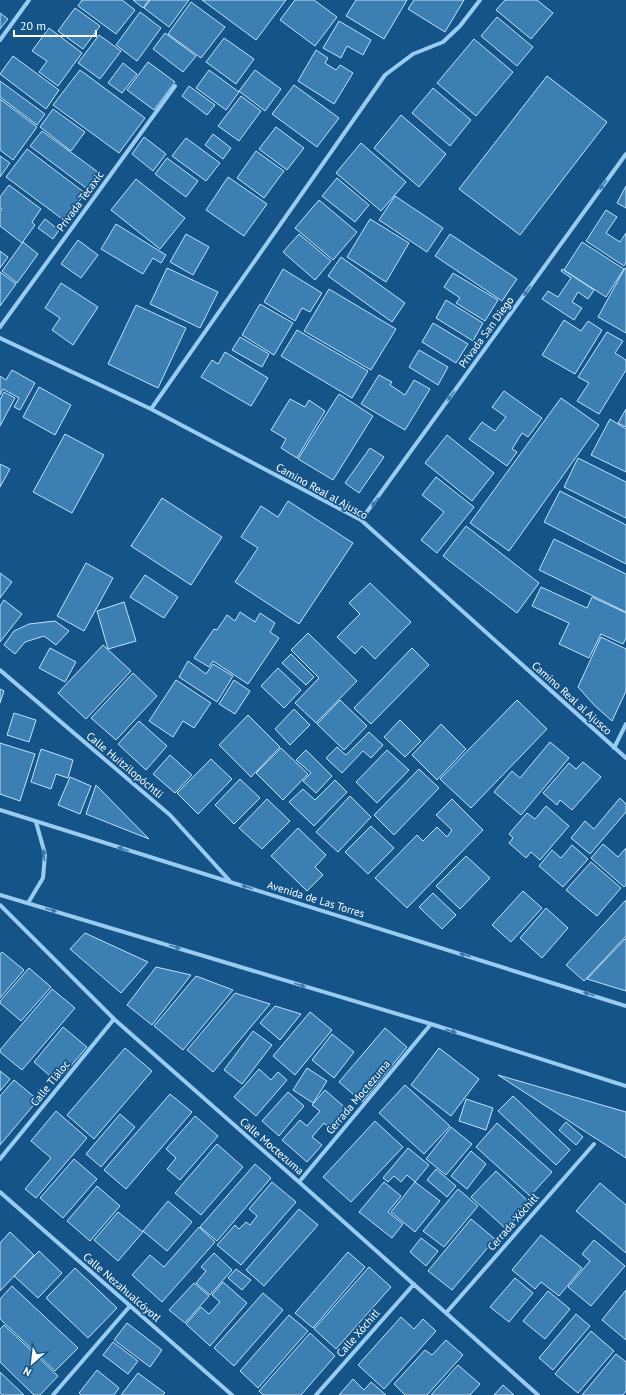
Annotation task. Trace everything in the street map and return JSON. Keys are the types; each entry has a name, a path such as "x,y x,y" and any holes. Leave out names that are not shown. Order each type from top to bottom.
{"street":[{"path":"0,40 29,0"},
{"path":"151,409 385,75 412,54 442,42 460,26 480,0"},
{"name":"Privada Tecaxic","path":"0,327 175,86"},
{"name":"Privada San Diego","path":"361,520 626,154"},
{"name":"Camino Real al Ajusco","path":"0,338 151,409 361,520 626,758"},
{"name":"Calle Huitzilopóchtli","path":"0,670 170,815 230,882"},
{"path":"614,748 626,724"},
{"name":"Avenida de Las Torres","path":"0,810 626,1006"},
{"path":"28,903 43,878 45,854 36,822"},
{"path":"0,895 431,1024 626,1086"},
{"name":"Calle Moctezuma","path":"0,905 114,1019 538,1395"},
{"name":"Calle Tláloc","path":"0,1159 114,1019"},
{"name":"Cerrada Moctezuma","path":"299,1182 431,1024"},
{"name":"Cerrada Xóchitl","path":"446,1313 594,1144"},
{"name":"Calle Nezahualcóyotl","path":"0,1192 232,1395"},
{"name":"Calle Xóchitl","path":"316,1395 414,1284"},
{"path":"53,1395 130,1306"}],"building":[{"path":"82,0 122,0 135,10 116,34 78,6"},
{"path":"133,0 149,0 143,8"},
{"path":"150,0 189,0 169,27 144,8"},
{"path":"202,0 286,0 256,40"},
{"path":"295,0 314,0 337,17 315,46 280,20"},
{"path":"356,0 407,0 384,39 346,16"},
{"path":"414,0 464,0 445,32 408,9"},
{"path":"505,0 537,0 553,13 531,39 496,10"},
{"path":"191,2 225,27 201,58 168,34"},
{"path":"75,8 100,26 83,49 58,31"},
{"path":"140,12 161,28 137,61 116,45"},
{"path":"0,13 8,19 0,29"},
{"path":"497,17 533,47 517,66 481,36"},
{"path":"339,21 371,40 363,55 347,46 341,58 323,48"},
{"path":"49,28 82,53 58,86 39,72 47,61 32,51"},
{"path":"165,33 196,56 183,72 153,49"},
{"path":"99,35 121,51 100,79 78,63"},
{"path":"224,38 254,59 236,84 206,62"},
{"path":"474,39 513,72 476,116 437,83"},
{"path":"316,50 328,58 325,63 336,70 340,65 353,73 334,104 298,81"},
{"path":"13,56 59,90 46,109 0,74"},
{"path":"148,62 175,82 154,110 127,90"},
{"path":"123,63 137,74 122,93 108,83"},
{"path":"80,70 145,118 119,153 53,105"},
{"path":"209,70 239,92 226,110 196,88"},
{"path":"255,70 281,89 265,111 239,91"},
{"path":"547,76 607,122 520,235 459,189"},
{"path":"0,81 45,114 37,125 0,97"},
{"path":"294,85 339,118 317,147 272,114"},
{"path":"189,86 215,105 207,115 182,96"},
{"path":"433,88 471,120 450,146 412,113"},
{"path":"241,96 261,111 239,141 218,126"},
{"path":"0,99 37,127 13,160 0,150"},
{"path":"53,109 85,132 71,151 40,127"},
{"path":"401,115 446,154 419,187 374,148"},
{"path":"276,127 304,148 287,170 259,149"},
{"path":"42,131 102,175 90,191 30,146"},
{"path":"213,134 231,148 223,159 205,145"},
{"path":"144,137 166,154 153,171 132,154"},
{"path":"186,138 220,163 206,181 172,156"},
{"path":"361,143 406,182 381,211 336,173"},
{"path":"27,149 85,193 65,221 6,177"},
{"path":"256,151 284,171 264,198 237,178"},
{"path":"0,156 10,163 0,177"},
{"path":"167,158 198,181 186,197 155,174"},
{"path":"228,177 267,204 244,236 206,210"},
{"path":"337,178 369,205 355,222 322,196"},
{"path":"136,179 185,218 160,249 111,210"},
{"path":"9,185 41,209 32,222 35,225 22,243 0,226 0,211 2,209 0,208 0,197"},
{"path":"626,186 626,208 617,203"},
{"path":"395,196 443,228 427,252 379,220"},
{"path":"319,200 357,232 333,260 295,228"},
{"path":"606,210 617,217 606,233 620,242 626,233 626,262 624,266 586,241"},
{"path":"45,219 59,230 53,239 38,228"},
{"path":"370,219 409,243 386,282 347,257"},
{"path":"116,224 166,255 161,263 153,258 143,274 101,249"},
{"path":"186,234 209,247 193,275 170,262"},
{"path":"299,234 331,261 315,280 283,252"},
{"path":"450,234 517,279 502,301 435,256"},
{"path":"78,240 98,255 81,278 61,264"},
{"path":"23,242 38,254 17,283 2,271"},
{"path":"582,242 624,269 606,297 564,270"},
{"path":"0,251 8,257 0,268"},
{"path":"341,257 405,303 392,322 328,276"},
{"path":"167,268 218,292 200,328 150,304"},
{"path":"626,268 626,333 598,317"},
{"path":"283,269 322,293 310,312 302,308 295,321 264,302"},
{"path":"562,269 594,290 588,299 578,292 572,302 582,308 574,320 542,299 548,291 558,297 571,278 561,271"},
{"path":"0,272 16,284 0,306"},
{"path":"453,273 498,300 485,321 456,303 460,298 444,287"},
{"path":"61,283 98,307 73,345 52,330 60,318 45,308"},
{"path":"329,289 396,329 371,370 304,331"},
{"path":"446,300 483,323 473,341 436,318"},
{"path":"260,304 293,323 274,355 242,335"},
{"path":"136,305 186,328 158,388 108,364"},
{"path":"564,320 581,331 588,321 602,330 575,374 542,355"},
{"path":"433,323 468,344 456,363 422,342"},
{"path":"297,330 368,371 352,398 281,356"},
{"path":"607,332 623,341 615,353 626,360 626,370 599,414 577,401 589,383 578,377"},
{"path":"240,337 269,354 262,367 232,350"},
{"path":"419,350 448,367 438,385 409,367"},
{"path":"225,352 268,378 251,406 201,377 212,360 218,364"},
{"path":"12,370 35,383 20,410 14,407 19,398 3,389 0,395 0,376 6,380"},
{"path":"379,375 392,382 390,385 405,395 414,380 430,389 405,430 361,404"},
{"path":"39,387 71,405 55,435 23,417"},
{"path":"504,391 542,418 528,437 522,433 512,449 517,452 507,466 469,439 482,422 495,431 506,417 492,407"},
{"path":"4,392 15,398 0,426 0,400"},
{"path":"339,394 373,416 333,480 298,459"},
{"path":"561,398 599,425 509,551 470,523"},
{"path":"290,399 305,407 309,400 325,411 297,458 281,448 286,439 271,430"},
{"path":"626,409 626,427 618,423"},
{"path":"610,419 626,429 626,472 591,455"},
{"path":"65,434 104,455 72,513 33,492"},
{"path":"447,435 494,473 472,501 425,463"},
{"path":"370,448 384,457 359,493 345,483"},
{"path":"578,458 626,482 626,518 564,487"},
{"path":"0,464 10,469 0,487"},
{"path":"436,477 474,507 437,553 421,540 444,512 422,495"},
{"path":"560,491 626,525 626,564 544,522"},
{"path":"162,498 222,537 191,585 131,546"},
{"path":"288,501 353,543 299,624 235,582 258,548 241,537 261,506 278,517"},
{"path":"466,526 539,583 517,613 443,556"},
{"path":"554,539 626,574 626,612 539,570"},
{"path":"86,563 113,578 84,631 57,616"},
{"path":"0,573 12,582 0,598"},
{"path":"145,575 178,597 164,618 130,597"},
{"path":"370,583 411,622 375,659 362,646 355,654 337,637 360,614 349,603"},
{"path":"541,587 587,608 592,597 626,613 626,638 623,644 601,634 589,658 559,644 569,623 532,606"},
{"path":"4,600 22,614 0,642 0,606"},
{"path":"124,602 136,641 108,649 97,611"},
{"path":"240,612 255,622 260,613 275,623 270,632 279,638 248,684 213,661 209,667 194,658 214,629 217,630 227,615 235,621"},
{"path":"55,621 69,631 56,645 44,636 25,642 15,654 4,645 14,631 29,624"},
{"path":"308,633 357,681 316,723 295,703 319,678 291,650"},
{"path":"601,637 626,649 626,691 612,721 594,705 578,687"},
{"path":"103,645 131,671 86,719 58,693"},
{"path":"50,648 76,662 65,682 39,668"},
{"path":"412,648 429,665 371,724 354,708"},
{"path":"291,654 314,677 306,685 282,663"},
{"path":"188,661 206,674 213,664 233,676 217,702 179,677"},
{"path":"278,668 301,690 284,708 261,686"},
{"path":"133,673 157,696 116,740 91,718"},
{"path":"176,680 211,703 194,728 183,721 173,737 149,721"},
{"path":"234,680 250,691 235,714 219,704"},
{"path":"0,689 4,691 0,703"},
{"path":"340,700 367,726 344,750 317,724"},
{"path":"517,700 547,729 471,808 440,779"},
{"path":"294,709 310,725 290,745 275,729"},
{"path":"14,713 36,720 29,742 7,735"},
{"path":"248,715 280,747 251,777 219,745"},
{"path":"400,720 421,741 405,757 384,737"},
{"path":"139,721 167,746 146,770 118,744"},
{"path":"441,724 466,749 437,780 412,755"},
{"path":"369,732 383,745 371,758 363,751 342,773 326,758 337,747 346,755"},
{"path":"550,742 569,758 521,815 494,792 512,771 520,778"},
{"path":"0,743 35,754 20,801 0,794"},
{"path":"281,748 308,774 283,800 256,773"},
{"path":"41,749 73,760 68,778 56,774 51,789 31,782"},
{"path":"306,750 332,776 316,793 303,781 311,773 296,760"},
{"path":"387,750 409,770 377,803 356,782"},
{"path":"170,755 192,775 175,793 153,774"},
{"path":"211,759 232,779 198,814 177,793"},
{"path":"583,762 601,777 572,810 560,800 557,805 543,793 569,763 576,769"},
{"path":"419,769 439,788 394,835 374,815"},
{"path":"70,777 91,786 80,814 58,805"},
{"path":"240,779 260,798 234,824 215,805"},
{"path":"335,780 347,792 314,826 289,802 303,789 315,800"},
{"path":"96,785 149,839 86,814"},
{"path":"350,796 371,817 338,852 316,832"},
{"path":"620,798 626,804 626,812 590,854 571,838 585,821 594,829"},
{"path":"267,799 290,821 262,849 239,828"},
{"path":"452,799 483,830 407,908 375,878 417,835 423,841 437,827 447,837 452,830 436,815"},
{"path":"546,806 569,826 540,860 531,852 526,858 509,843 513,838 509,834 527,813 535,819"},
{"path":"371,826 394,848 368,874 345,852"},
{"path":"298,828 326,855 315,867 323,875 307,891 271,856"},
{"path":"603,844 618,857 626,848 626,885 624,887 591,858"},
{"path":"572,845 588,859 563,887 539,866 552,850 561,858"},
{"path":"466,856 490,878 460,909 436,886"},
{"path":"591,862 621,888 597,916 566,890"},
{"path":"523,891 542,908 511,942 492,925"},
{"path":"433,893 456,915 442,929 419,907"},
{"path":"626,900 626,936 584,981 566,965"},
{"path":"546,908 568,928 542,958 520,938"},
{"path":"85,933 148,962 121,993 70,949"},
{"path":"626,938 626,991 587,979"},
{"path":"2,952 24,970 0,998 0,954"},
{"path":"156,967 191,975 152,1025 127,1005"},
{"path":"29,968 51,987 21,1021 0,1003 0,1001"},
{"path":"196,976 233,990 183,1050 154,1026"},
{"path":"52,989 75,1008 22,1070 0,1052 0,1050"},
{"path":"235,993 270,1004 213,1072 187,1050"},
{"path":"275,1006 301,1014 280,1040 260,1023"},
{"path":"310,1012 332,1030 295,1075 273,1056"},
{"path":"63,1027 87,1047 57,1082 34,1062"},
{"path":"385,1028 407,1047 362,1102 339,1082"},
{"path":"253,1031 272,1045 242,1084 224,1070"},
{"path":"332,1034 354,1052 334,1078 312,1060"},
{"path":"125,1048 152,1071 94,1139 67,1115"},
{"path":"439,1048 479,1079 451,1116 411,1085"},
{"path":"307,1068 327,1081 313,1103 293,1090"},
{"path":"259,1069 271,1080 278,1072 287,1080 256,1116 234,1097"},
{"path":"0,1071 10,1079 0,1091"},
{"path":"498,1075 626,1112 626,1158"},
{"path":"14,1080 38,1100 0,1145 0,1096"},
{"path":"405,1085 450,1126 424,1154 379,1113"},
{"path":"325,1090 350,1112 333,1131 324,1123 312,1137 322,1145 307,1162 282,1140 300,1120 307,1126 320,1111 312,1105"},
{"path":"288,1092 304,1106 279,1136 262,1121"},
{"path":"170,1094 192,1112 126,1189 104,1170"},
{"path":"513,1096 570,1150 556,1165 498,1111"},
{"path":"466,1099 493,1108 486,1130 459,1121"},
{"path":"56,1111 87,1138 36,1198 25,1189 51,1158 31,1141"},
{"path":"120,1114 135,1127 101,1167 86,1154"},
{"path":"195,1116 218,1136 180,1180 167,1169 176,1158 166,1149"},
{"path":"375,1121 403,1147 351,1202 323,1177"},
{"path":"566,1122 583,1137 576,1145 559,1130"},
{"path":"497,1123 552,1172 530,1196 476,1147"},
{"path":"451,1127 472,1144 446,1175 426,1159"},
{"path":"217,1144 243,1167 201,1215 175,1193"},
{"path":"408,1148 429,1165 415,1182 407,1175 401,1182 394,1176 388,1182 383,1178"},
{"path":"471,1151 486,1164 467,1189 451,1176"},
{"path":"74,1159 97,1179 63,1218 40,1198"},
{"path":"255,1164 271,1178 217,1241 200,1227"},
{"path":"436,1169 456,1186 447,1197 427,1180"},
{"path":"496,1171 530,1203 506,1229 471,1197"},
{"path":"272,1182 296,1202 241,1265 217,1245 235,1225 239,1229 246,1222 250,1225 257,1216 249,1209"},
{"path":"384,1182 401,1196 388,1212 403,1224 392,1238 359,1212"},
{"path":"415,1182 440,1201 415,1232 391,1212"},
{"path":"600,1183 626,1205 626,1253 576,1211"},
{"path":"97,1186 120,1206 90,1241 67,1221"},
{"path":"458,1189 478,1206 444,1247 423,1231"},
{"path":"168,1201 192,1222 167,1251 143,1231"},
{"path":"299,1209 318,1225 264,1286 246,1270"},
{"path":"118,1212 143,1232 118,1261 94,1240"},
{"path":"471,1219 495,1239 452,1290 428,1271"},
{"path":"199,1227 215,1242 162,1302 132,1275 150,1255 164,1267"},
{"path":"10,1232 34,1255 0,1291 0,1243"},
{"path":"541,1235 582,1268 559,1296 541,1282 535,1289 512,1270"},
{"path":"421,1238 438,1251 426,1266 410,1252"},
{"path":"594,1240 625,1266 591,1306 568,1287 590,1261 582,1254"},
{"path":"39,1251 62,1273 38,1298 14,1276"},
{"path":"348,1252 365,1267 313,1328 295,1313"},
{"path":"214,1253 232,1270 210,1295 196,1283 206,1271 201,1267"},
{"path":"369,1267 391,1287 336,1349 314,1329"},
{"path":"75,1268 117,1308 88,1338 46,1298"},
{"path":"236,1269 251,1280 242,1290 228,1278"},
{"path":"515,1278 533,1293 509,1322 490,1307"},
{"path":"223,1282 247,1303 210,1346 186,1324 201,1307 209,1314 220,1302 212,1295"},
{"path":"194,1283 209,1296 185,1323 169,1310"},
{"path":"12,1286 78,1348 55,1371 0,1319 0,1299"},
{"path":"626,1290 626,1340 602,1320"},
{"path":"548,1291 570,1309 545,1339 523,1321"},
{"path":"263,1293 283,1310 234,1366 214,1348"},
{"path":"576,1314 590,1326 553,1370 539,1358"},
{"path":"289,1315 308,1331 258,1388 240,1371"},
{"path":"401,1317 414,1329 423,1319 436,1331 384,1389 358,1365"},
{"path":"127,1323 162,1350 150,1367 114,1340"},
{"path":"4,1325 58,1376 40,1395 34,1395 0,1362 0,1329"},
{"path":"591,1331 614,1351 578,1393 555,1374"},
{"path":"310,1333 335,1356 301,1395 263,1395 259,1391"},
{"path":"446,1340 463,1355 427,1395 405,1395 394,1384 425,1350 432,1355"},
{"path":"113,1342 138,1361 128,1374 103,1355"},
{"path":"616,1354 626,1362 626,1391 623,1395 582,1395"},
{"path":"458,1365 480,1384 470,1395 431,1395"},
{"path":"97,1370 119,1388 114,1395 81,1395 79,1393"},
{"path":"0,1372 24,1395 2,1395 0,1393"},
{"path":"138,1373 165,1393 163,1395 121,1395"},
{"path":"353,1379 364,1390 371,1382 386,1395 339,1395"},
{"path":"503,1385 514,1395 494,1395"}]}
